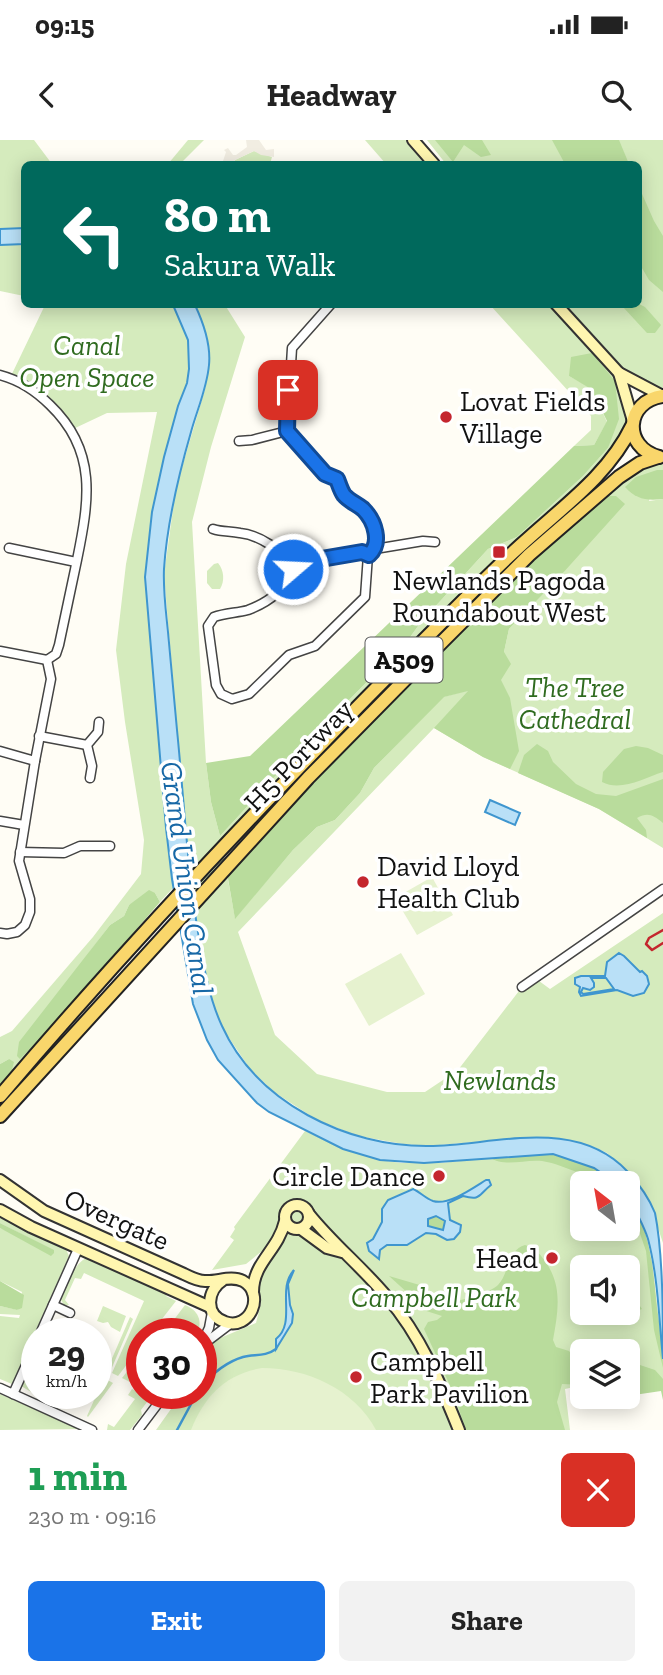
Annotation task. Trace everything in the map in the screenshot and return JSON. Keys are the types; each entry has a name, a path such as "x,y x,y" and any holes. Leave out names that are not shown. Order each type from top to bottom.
{"main road":[{"name":"A509","path":"660,457 642,449 637,442 633,423 642,404 651,398 662,396"},
{"name":"H5 Portway","path":"0,1096 133,943 227,842 432,632 519,546 610,463 633,423"},
{"name":"H5 Portway","path":"0,1116 308,778 529,555 619,477 640,463 660,457"}],"street":[{"path":"413,140 431,161"},
{"path":"213,529 242,533 274,547 292,564 293,569 278,592 247,610 215,617 208,626 216,685 221,694 232,699 249,694 289,656 315,646 365,597 372,552 377,541 372,520 363,509 343,494 337,479 325,474 287,431 292,348 296,340 327,308"},
{"path":"560,308 619,373 662,396"},
{"path":"619,373 633,423"},
{"path":"0,375 39,394 55,409 71,430 81,454 87,480 87,512 56,654 47,660 0,651"},
{"path":"239,440 252,440 287,431"},
{"path":"292,564 423,541 435,542"},
{"path":"9,548 76,562"},
{"path":"0,933 18,932 25,925 30,912 30,899 20,869 20,852 51,679 47,660"},
{"path":"86,744 98,732 99,722"},
{"path":"39,736 86,744"},
{"path":"86,744 92,766 90,778"},
{"path":"0,751 35,761"},
{"path":"0,821 24,825"},
{"path":"20,852 64,853 80,846 110,846"},
{"path":"522,987 663,889"},
{"name":"Overgate","path":"0,1180 44,1211 184,1275 203,1281 223,1280"},
{"path":"277,1244 286,1212 294,1205 302,1205 342,1252 379,1287 407,1322 432,1367 459,1430"},
{"name":"Overgate","path":"0,1210 211,1310"},
{"path":"210,1318 210,1294 218,1284 256,1270 277,1244 307,1224 309,1214"},
{"path":"285,1221 290,1228 300,1229 327,1248 342,1252"},
{"path":"47,1318 78,1248"},
{"path":"217,1334 249,1315 254,1304 256,1270"},
{"path":"236,1279 246,1283 253,1292"},
{"path":"53,1305 70,1313"},
{"path":"211,1310 223,1322 230,1324"},
{"path":"13,1394 21,1376"},
{"path":"0,1388 92,1430"},
{"path":"138,1430 154,1409"}],"green space":[{"path":"0,140 34,140 50,161 21,161 21,228 0,229"},
{"path":"188,140 204,140 183,161 170,161"},
{"path":"365,140 406,140 423,161 383,161"},
{"path":"427,140 663,140 663,396 620,374 633,421 617,453 222,847 235,918 293,850 317,827 335,820 360,793 374,768 443,697 469,690 504,652 509,629 553,584 605,496 624,479 641,469 663,463 663,470 657,470 649,501 663,499 663,848 599,809 483,757 434,728 238,932 275,1035 317,1074 387,1092 425,1092 458,1070 522,987 535,978 550,989 663,913 663,1243 649,1201 640,1188 640,1171 627,1171 607,1153 594,1147 534,1137 428,1146 358,1136 317,1120 274,1092 250,1069 221,1026 207,985 188,863 164,574 176,488 210,363 206,336 196,308 227,308 245,337 211,447 192,522 206,763 211,802 220,836 408,640 421,622 488,549 517,537 583,476 608,448 615,381 569,376 591,388 607,422 594,445 574,446 591,430 591,416 493,308 642,308 642,161 444,161"},
{"path":"435,140 482,140 491,155 481,157 464,145 452,161"},
{"path":"552,140 619,140 628,161 563,161"},
{"path":"254,151 272,157 271,161 235,160"},
{"path":"642,194 663,236 663,292 649,280 642,268"},
{"name":"Canal Open Space","path":"21,244 21,295 0,291 0,245"},
{"path":"645,307 661,325 655,333 647,333 624,308"},
{"name":"Canal Open Space","path":"44,308 174,308 188,340 187,383 164,457 152,512 145,577 173,888 160,902 155,893 129,905 124,916 110,925 88,954 98,969 129,937 119,959 0,1087 9,1059 0,1064 0,1037 12,1031 93,937 141,874 144,840 116,650 126,564 157,412 107,413 71,430 63,417 10,378"},
{"path":"592,353 615,381 619,419 608,448 583,476 517,537 488,549 421,622 408,640 220,836 211,802 206,763 250,756 574,446 594,445 607,421 591,389 569,376 571,357"},
{"path":"663,470 663,499 642,498 625,487 636,477"},
{"path":"597,496 616,496 625,504 509,629 504,652 511,664 501,680 510,698 519,751 510,769 483,757 434,728 468,691 444,697 374,768 360,793 335,820 317,827 293,850 235,919 226,867 308,778"},
{"path":"218,563 223,572 223,583 220,589 212,589 207,583 207,571"},
{"path":"537,744 548,751 553,762 576,784 596,794 616,796 663,779 663,823 650,815 637,818 646,830 647,838 599,809 518,773 524,755"},
{"path":"636,746 663,755 663,772 625,785 602,782 603,772 624,749"},
{"path":"432,877 453,915 417,935 395,898"},
{"path":"149,890 155,893 160,902 61,1017 20,1059 17,1056 19,1042 110,925 124,916 129,905"},
{"path":"401,953 425,994 369,1026 345,984"},
{"path":"9,1059 14,1062 10,1077 0,1087 0,1064"},
{"name":"Campbell Park","path":"305,1131 343,1149 401,1163 441,1163 540,1153 586,1171 570,1171 570,1241 640,1241 640,1230 652,1262 663,1359 663,1386 640,1383 640,1339 570,1339 570,1388 565,1389 570,1430 156,1430 171,1409 217,1409 217,1339 256,1323 261,1303 254,1298 268,1255 262,1251 246,1264 212,1270 234,1240 230,1237"},
{"path":"540,1153 561,1156 599,1171 574,1171 542,1161 508,1163 489,1157"},
{"path":"0,1214 65,1247 69,1256 41,1318 21,1318 21,1364 12,1384 0,1379 0,1316 19,1318 20,1315 0,1314 0,1306 18,1310 22,1292 0,1281 0,1228 54,1251 0,1223"},
{"path":"439,1216 446,1222 443,1230 428,1226 428,1219"},
{"path":"640,1219 650,1250 663,1368 654,1330 646,1251 640,1234"},
{"path":"0,1223 54,1250 54,1253 51,1256 0,1228"},
{"path":"525,1245 539,1253 555,1280 558,1299 553,1340 556,1347 570,1352 570,1384 562,1384 557,1402 565,1430 466,1430 453,1392 424,1329 428,1322 442,1316 417,1308 410,1295 389,1276 423,1286 431,1298 438,1302 460,1300 487,1292 498,1285 511,1257"},
{"path":"90,1257 168,1293 166,1296 176,1301 163,1318 136,1318 144,1301 84,1273 81,1279 75,1278 65,1300 69,1305 64,1305 61,1300 72,1274 84,1259"},
{"path":"0,1281 24,1295 22,1308 17,1310 0,1306"},
{"path":"185,1305 198,1318 175,1318"},
{"path":"103,1306 126,1316 120,1332 112,1328 112,1318 98,1318"},
{"path":"126,1326 126,1335 112,1367 112,1358"},
{"path":"126,1342 126,1366 118,1376 112,1373"},
{"path":"640,1365 655,1370 663,1379 663,1400 661,1391 640,1394"},
{"path":"262,1368 279,1369 296,1372 328,1384 355,1403 376,1430 191,1430 201,1409 217,1409 217,1390 249,1371"},
{"path":"0,1394 21,1403 21,1409 34,1409 79,1429 0,1430"},
{"path":"128,1409 142,1409 142,1415 130,1430 107,1430 108,1424 114,1427"}],"shaded area":[{"path":"246,140 259,140 266,150 274,149 274,157 254,151 235,161 223,161 226,152 224,150 228,148 236,155 247,147"}],"water":[{"path":"21,228 21,244 0,245 0,229"},
{"name":"Grand Union Canal","path":"174,308 196,308 209,350 206,382 170,517 164,585 195,912 208,983 222,1026 238,1053 258,1077 281,1098 337,1129 367,1139 429,1146 508,1139 560,1139 584,1144 607,1155 627,1171 598,1171 553,1154 424,1163 380,1160 343,1149 269,1112 257,1103 218,1060 207,1040 193,1004 172,879 145,577 152,512 164,457 189,369 188,340"},
{"path":"490,800 520,813 515,825 485,812"},
{"path":"619,953 642,971 649,984 644,993 633,996 617,990 581,996 575,978 605,976 607,962","holes":["591,978 606,978 614,989 583,994 581,992 583,988 590,990 594,987"]},
{"path":"489,1180 491,1185 481,1194 476,1197 463,1196 448,1203 450,1220 461,1225 460,1232 454,1239 447,1240 436,1234 426,1233 407,1245 387,1245 380,1250 379,1259 369,1251 367,1243 373,1239 382,1222 382,1209 388,1200 413,1189 433,1201 446,1201","holes":["436,1216 445,1221 443,1230 428,1226 428,1219"]},
{"path":"640,1187 655,1213 658,1229 663,1304 663,1359 656,1283 640,1220"},
{"path":"294,1270 288,1284 292,1323 276,1349 276,1339 285,1324 287,1286"}],"waterway":[{"path":"217,1372 243,1357 276,1349"},
{"path":"177,1430 188,1409"}],"railway":[{"path":"663,930 649,938 646,944 652,950 663,943"}],"place":[{"name":"Lovat Fields Village","path":"446,417"},
{"name":"Newlands Pagoda Roundabout West","path":"499,552"},
{"name":"David Lloyd Health Club","path":"363,882"},
{"name":"Circle Dance","path":"439,1176"},
{"name":"Head","path":"552,1258"},
{"name":"Campbell Park Pavilion","path":"356,1377"}],"route":[{"path":"288,390 287,431 325,474 337,479 343,494 363,509 372,520 377,541 375,549 369,555 362,552 292,564 293,569"}],"park label":[{"name":"The Tree Cathedral","path":"575,703"},
{"name":"Newlands","path":"500,1080"}]}
